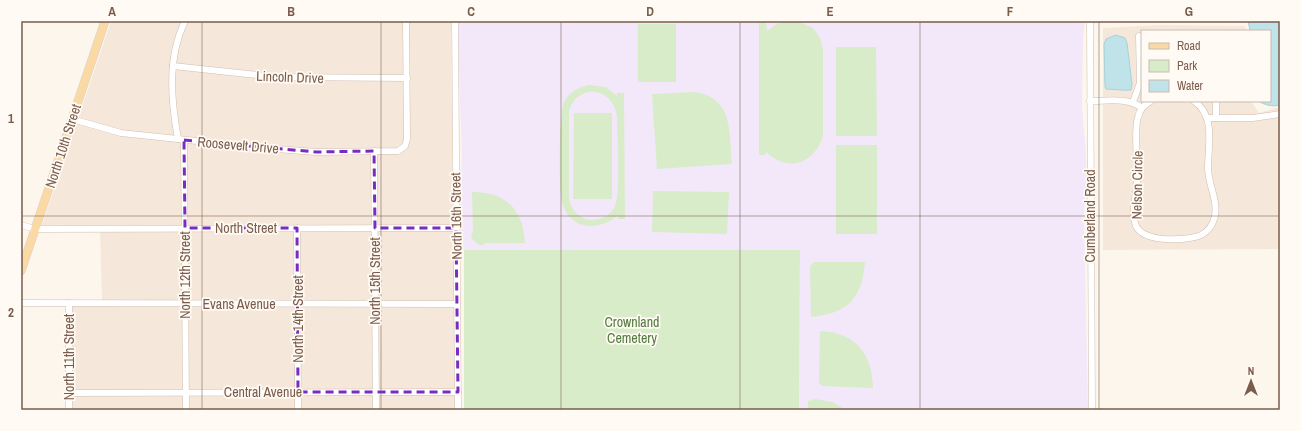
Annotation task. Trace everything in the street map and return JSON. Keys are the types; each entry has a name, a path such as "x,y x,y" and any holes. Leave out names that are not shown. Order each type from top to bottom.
{"main road":[{"name":"North 10th Street","path":"21,271 105,21"}],"street":[{"name":"North 12th Street","path":"185,21 177,44 173,66 172,97 181,139 185,228 186,410"},
{"path":"406,21 407,78"},
{"name":"North 16th Street","path":"455,21 458,410"},
{"name":"Cumberland Road","path":"1090,21 1092,410"},
{"path":"1133,102 1140,83 1139,36"},
{"name":"Lincoln Drive","path":"173,66 276,77 407,78"},
{"name":"Roosevelt Drive","path":"72,119 121,133 181,139 316,152 398,151 405,146 407,139 407,78"},
{"path":"1090,101 1133,102 1142,108 1150,102"},
{"path":"1195,102 1202,107 1208,118 1253,118 1280,114"},
{"path":"1216,102 1216,118"},
{"name":"Nelson Circle","path":"1142,108 1138,122 1138,176 1135,220 1139,230 1147,236 1153,238 1194,237 1208,230 1214,221 1216,209 1208,175 1208,118"},
{"name":"North 15th Street","path":"374,151 376,410"},
{"name":"North Street","path":"21,225 35,229 456,228"},
{"name":"North 14th Street","path":"297,228 298,410"},
{"name":"Evans Avenue","path":"21,303 457,304"},
{"name":"North 11th Street","path":"69,303 69,410"},
{"name":"Central Avenue","path":"69,393 458,392"}],"highlighted area":[{"path":"184,140 316,152 374,151 375,228 456,228 458,392 298,392 297,228 185,228"}],"shaded area":[{"path":"111,21 451,21 453,222 451,225 42,225"},
{"path":"457,21 1085,21 1083,39 1082,108 1086,154 1086,193 1084,214 1088,410 799,410 800,250 458,250 462,156"},
{"path":"1159,25 1245,26 1247,30 1141,30 1141,102 1252,102 1259,113 1280,107 1280,249 1103,250 1103,28"},
{"path":"454,230 454,301 102,300 100,231"},
{"path":"70,305 454,307 455,410 71,410"}],"green space":[{"path":"759,21 766,21 767,31 778,23 797,21 813,28 820,38 823,49 823,136 819,146 813,153 807,159 799,162 791,164 783,162 766,152 766,155 759,155"},
{"path":"638,24 676,24 676,82 638,82"},
{"path":"836,47 876,47 877,136 836,136"},
{"path":"585,86 606,87 617,96 617,93 624,93 625,219 618,219 618,215 603,224 595,226 579,224 567,214 561,198 560,185 560,136 562,109 566,98 571,93","holes":["588,92 599,93 611,101 616,111 618,188 617,199 613,210 603,218 590,220 577,214 571,206 569,199 569,112 571,105 578,97"]},
{"path":"695,92 708,96 717,101 723,109 729,129 732,164 657,169 652,94"},
{"path":"574,113 612,113 612,199 573,199"},
{"path":"836,145 877,145 877,234 836,234"},
{"path":"653,191 729,192 727,234 652,232"},
{"path":"472,192 494,195 503,199 510,205 521,221 525,243 485,243 483,245 479,245 472,239"},
{"name":"Crownland Cemetery","path":"464,250 800,250 799,410 464,410"},
{"path":"814,262 865,262 860,286 851,302 844,308 835,312 811,317 810,266"},
{"path":"820,331 843,336 860,347 869,365 873,388 822,386 819,383"},
{"path":"815,399 832,402 846,410 808,410 808,401"}],"water":[{"path":"1248,21 1280,21 1280,105 1275,106 1260,102 1271,102 1271,30 1250,30"},
{"path":"1116,35 1125,38 1127,43 1132,84 1131,90 1106,89 1105,87 1104,44 1106,39"}]}
